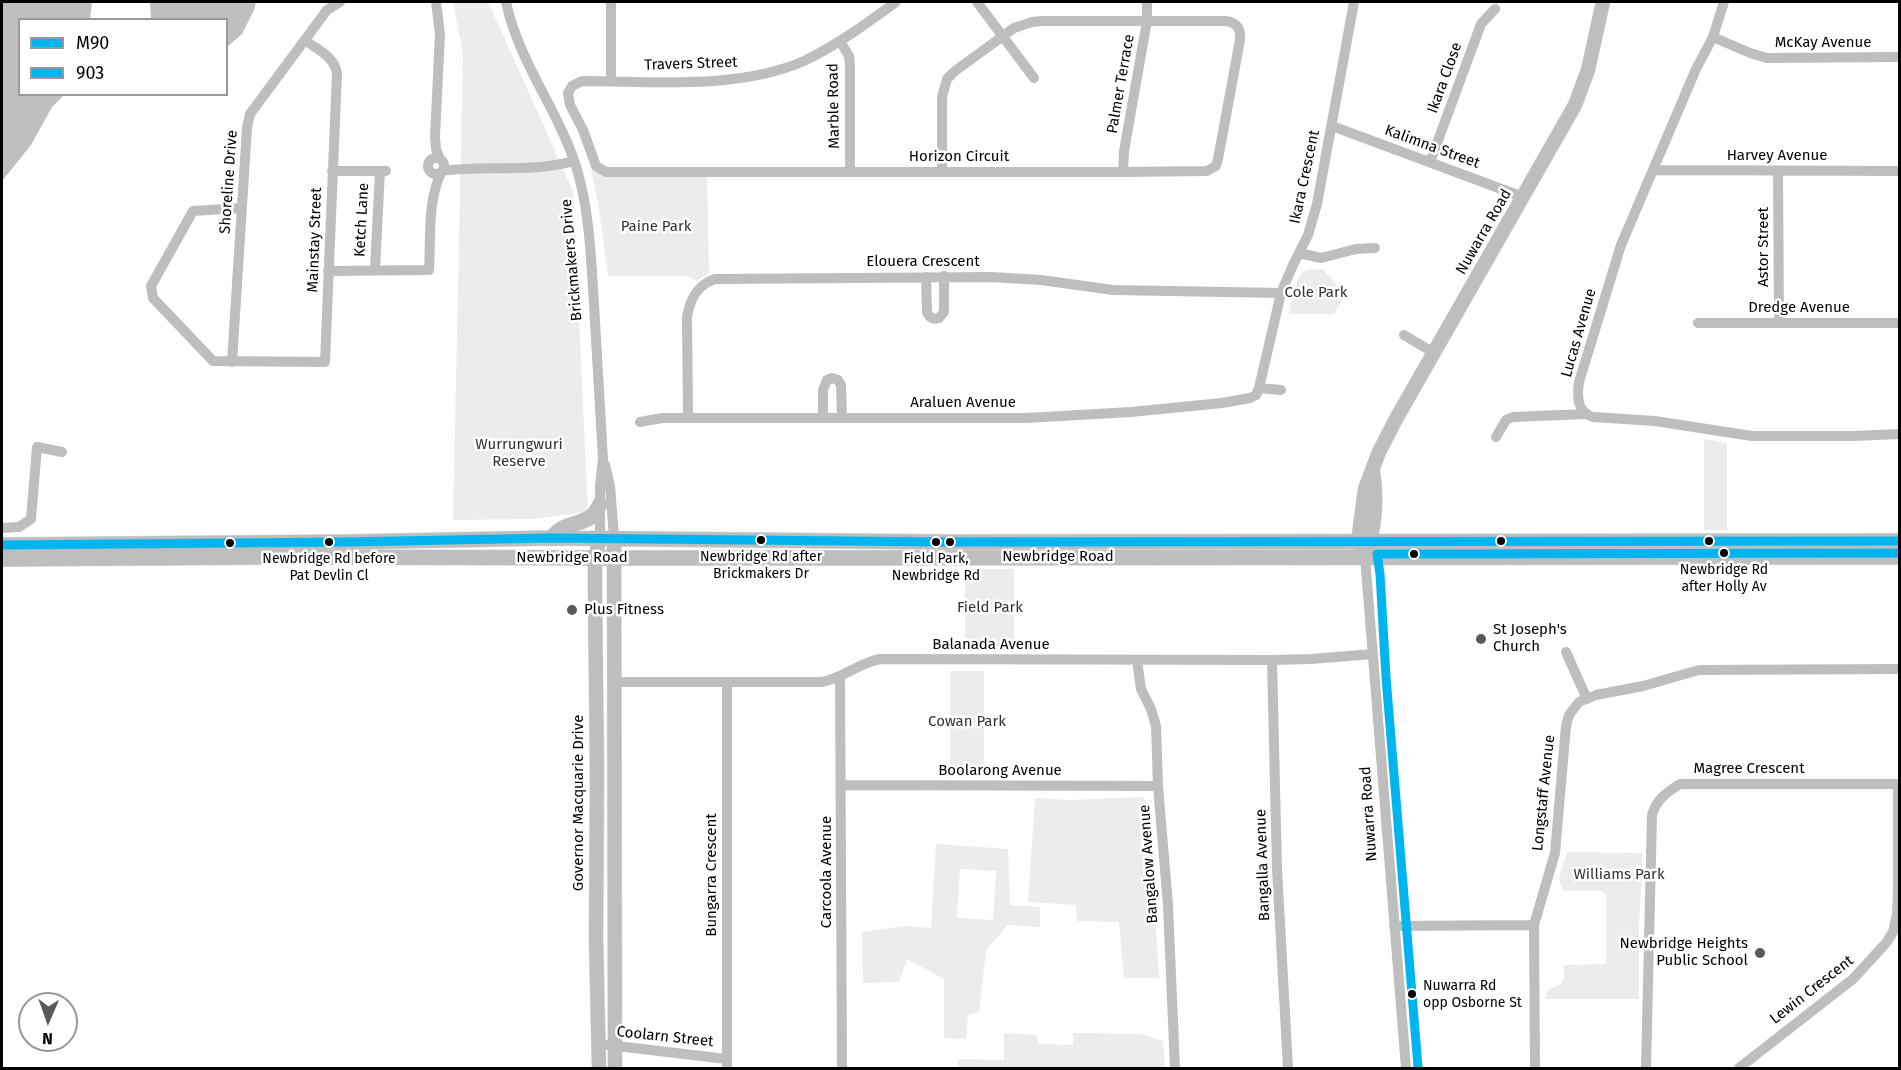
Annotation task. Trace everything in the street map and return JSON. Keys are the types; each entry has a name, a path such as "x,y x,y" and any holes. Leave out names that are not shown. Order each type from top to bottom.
{"highway":[{"path":"551,538 561,529 594,516 600,504"},
{"name":"Newbridge Road","path":"2,545 607,538 1364,547 1899,557"},
{"name":"Newbridge Road","path":"2,559 614,558 1899,541"}],"main road":[{"name":"Nuwarra Road","path":"1364,547 1376,490 1373,471 1379,453 1580,94 1604,2"},
{"name":"Governor Macquarie Drive","path":"599,1068 596,939 595,558 607,538"},
{"name":"Brickmakers Drive","path":"607,538 614,558"},
{"path":"614,558 615,1068"}],"street":[{"name":"Shoreline Drive","path":"232,362 247,128 250,114 327,10 340,2"},
{"path":"328,271 429,270 432,201 439,165 431,152 435,137 440,34 436,2"},
{"name":"Brickmakers Drive","path":"506,2 517,40 564,135 574,162 588,218 603,459 600,504 607,538"},
{"path":"509,15 512,2"},
{"path":"611,2 611,81"},
{"name":"Travers Street","path":"611,81 709,81 751,77 802,62 840,41 896,2"},
{"path":"977,2 1034,78"},
{"name":"Palmer Terrace","path":"1123,172 1124,151 1147,21 1148,2"},
{"name":"Ikara Crescent","path":"1259,388 1281,293 1313,218 1354,2"},
{"name":"Lucas Avenue","path":"1585,414 1579,404 1579,382 1621,245 1696,69 1713,38 1724,2"},
{"name":"Ikara Close","path":"1430,162 1481,24 1495,9"},
{"path":"942,172 944,85 956,71 1002,36 1014,28 1032,22 1147,21"},
{"name":"Horizon Circuit","path":"611,81 579,82 572,86 568,93 570,105 583,130 594,162 602,171 610,173 1203,172 1211,170 1216,166 1240,40 1238,28 1230,22 1147,21"},
{"name":"McKay Avenue","path":"1713,38 1767,58 1899,57"},
{"name":"Mainstay Street","path":"232,362 325,362 337,73 336,65 332,60 306,41"},
{"name":"Marble Road","path":"840,41 849,56 850,65 850,172"},
{"name":"Kalimna Street","path":"1332,126 1523,197"},
{"path":"439,165 534,167 574,162"},
{"name":"Harvey Avenue","path":"1654,170 1899,171"},
{"name":"Ketch Lane","path":"332,171 383,171 375,270"},
{"name":"Astor Street","path":"1778,171 1779,322"},
{"path":"232,362 213,361 155,302 151,285 193,212 242,208"},
{"path":"1299,253 1321,258 1356,249 1375,248"},
{"path":"926,277 927,312 931,318 936,319 944,312 944,276"},
{"name":"Elouera Crescent","path":"688,418 687,317 692,298 708,281 726,278 944,276 1016,278 1088,288 1138,291 1281,293"},
{"name":"Dredge Avenue","path":"1698,323 1899,323"},
{"path":"1404,335 1434,353"},
{"path":"823,418 825,383 832,378 838,380 841,385 842,418"},
{"path":"1259,388 1281,390"},
{"name":"Araluen Avenue","path":"640,422 662,418 1074,416 1154,410 1246,399 1253,396 1259,388"},
{"path":"1496,436 1506,420 1513,417 1585,414 1593,417 1655,422 1752,436 1899,434"},
{"path":"2,528 20,527 31,519 37,447 62,453"},
{"name":"Brickmakers Drive","path":"603,459 610,486 607,538"},
{"name":"Nuwarra Road","path":"1364,547 1406,1068"},
{"path":"1566,652 1587,699 1699,670 1899,669"},
{"name":"Balanada Avenue","path":"614,682 822,682 840,676 864,663 880,659 1272,660 1373,654"},
{"name":"Bangalow Avenue","path":"1137,660 1141,689 1156,726 1158,786 1168,905 1175,1068"},
{"name":"Bangalla Avenue","path":"1272,660 1277,869 1288,1068"},
{"name":"Carcoola Avenue","path":"840,676 842,1068"},
{"name":"Bungarra Crescent","path":"727,682 727,1064"},
{"name":"Longstaff Avenue","path":"1535,1068 1534,925 1555,853 1566,726 1569,715 1579,702 1587,699"},
{"name":"Magree Crescent","path":"1646,1068 1652,815 1659,799 1680,784 1899,784"},
{"name":"Lewin Crescent","path":"1739,1068 1780,1034 1853,980 1897,929 1899,784"},
{"name":"Boolarong Avenue","path":"841,785 1158,786"},
{"path":"1394,926 1534,925"},
{"name":"Coolarn Street","path":"599,1044 727,1064"}],"green space":[{"name":"Wurrungwuri Reserve","path":"453,2 488,2 573,191 588,512 533,519 453,520 463,53"},
{"name":"Paine Park","path":"591,169 607,177 707,176 709,273 697,281 687,276 608,276"},
{"name":"Cole Park","path":"1323,269 1345,295 1334,314 1289,314 1294,289 1303,273 1308,270"},
{"path":"1704,439 1727,443 1727,530 1704,530"},
{"name":"Field Park","path":"965,569 1014,569 1014,647 965,648"},
{"name":"Cowan Park","path":"950,671 984,671 984,773 950,773"},
{"path":"1142,797 1146,800 1149,809 1159,978 1124,978 1119,922 1077,921 1076,905 1028,902 1035,798 1070,800"},
{"path":"936,844 1008,849 1010,905 1040,907 1040,927 1008,925 986,950 979,1012 968,1015 966,1039 944,1038 944,979 907,959 899,982 863,983 862,932 904,926 931,928","holes":["960,869 996,871 993,920 957,918"]},
{"name":"Williams Park","path":"1567,852 1643,853 1639,926 1639,999 1546,999 1548,991 1563,981 1564,965 1606,964 1606,895 1601,891 1563,891 1559,879"},
{"path":"1004,1033 1037,1035 1038,1044 1073,1045 1073,1033 1140,1034 1163,1041 1165,1068 958,1068 958,1059 1004,1060"}],"shaded area":[{"path":"2,2 92,2 90,18 18,18 18,96 63,96 52,107 31,145 2,181"},
{"path":"150,2 256,2 242,34 228,46 228,18 151,18"}],"transit line":[{"name":"M90","path":"2,545 551,538 946,542 1900,541"},
{"name":"903","path":"1418,1067 1377,554 1900,553"}],"place":[{"name":"Newbridge Rd after Brickmakers Dr","path":"761,540"},
{"name":"Newbridge Rd before Pat Devlin Cl","path":"329,542"},
{"name":"Field Park, Newbridge Rd","path":"936,542"},
{"name":"Newbridge Rd after Holly Av","path":"1724,553"},
{"name":"Plus Fitness","path":"572,610"},
{"name":"St Joseph's Church","path":"1481,639"},
{"name":"Newbridge Heights Public School","path":"1760,953"},
{"name":"Nuwarra Rd opp Osborne St","path":"1412,994"}]}
